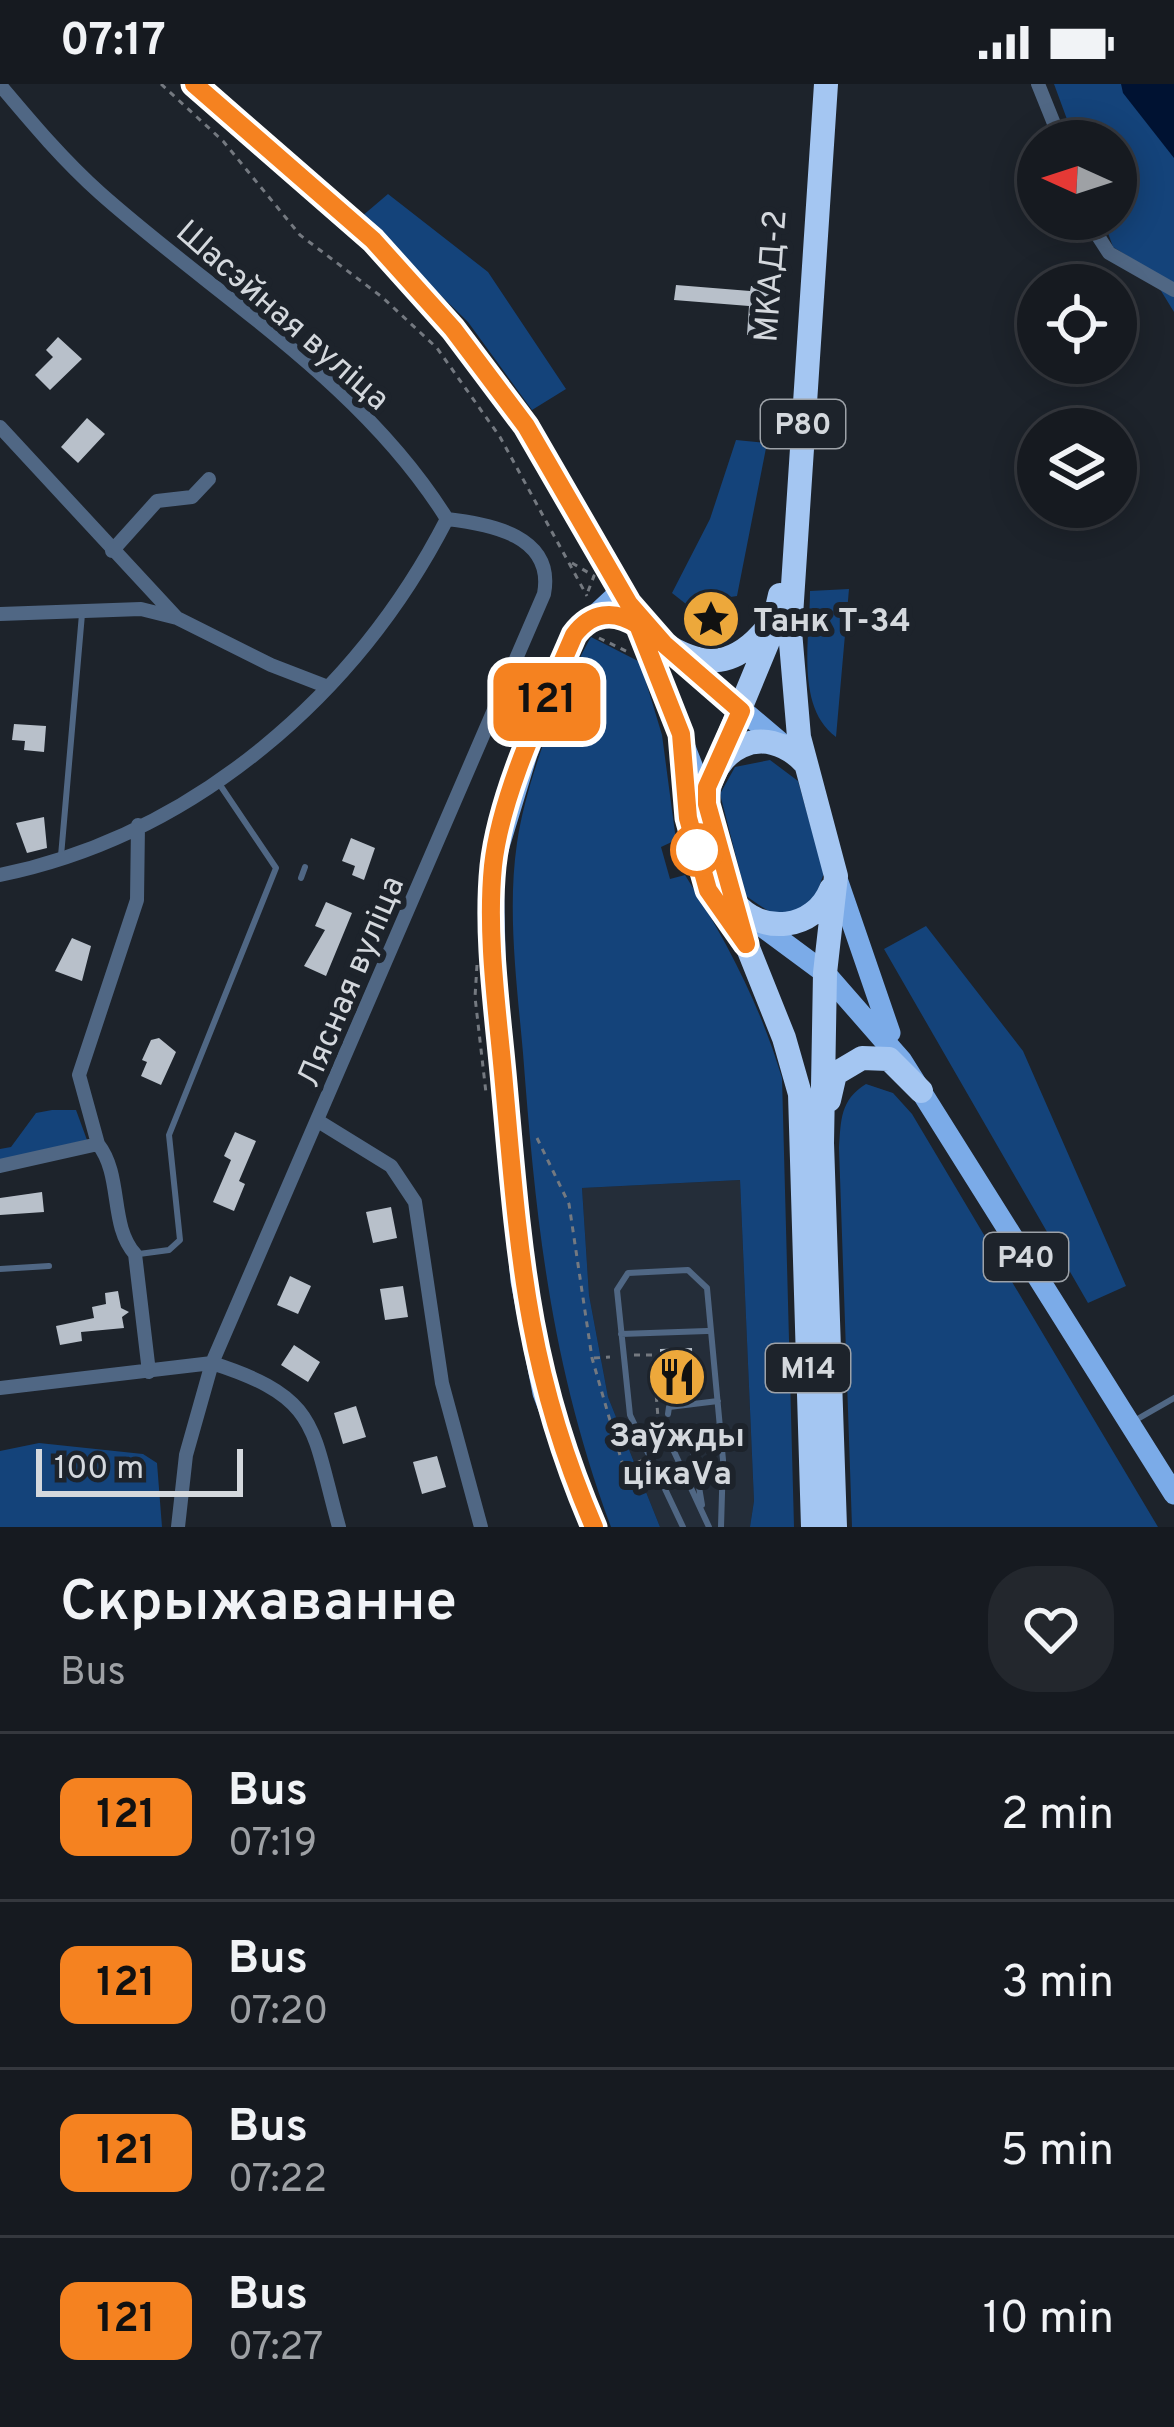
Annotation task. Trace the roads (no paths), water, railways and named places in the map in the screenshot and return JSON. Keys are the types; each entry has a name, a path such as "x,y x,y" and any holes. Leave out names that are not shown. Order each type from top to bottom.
{"highway":[{"name":"МКАД-2","path":"776,617 814,84"},
{"name":"Р80","path":"796,755 790,631 826,84"},
{"path":"664,644 695,661 733,660 751,648 776,617"},
{"name":"Р80","path":"720,758 776,617"},
{"path":"707,804 707,787 720,758 753,743 796,755"},
{"name":"М14","path":"796,755 836,875 813,1137 811,1519"},
{"name":"М14","path":"707,804 740,909 746,944 784,1038 813,1137 835,1527"},
{"path":"740,909 770,925 793,924 813,915 829,897 836,875"},
{"name":"Р40","path":"813,1137 844,1064 862,1058 889,1059 921,1091"}],"main road":[{"path":"194,84 373,240 453,329 526,426 629,607 707,804"},
{"path":"594,1527 543,1394 521,1282 493,904 499,840 526,754 586,621 629,607"},
{"path":"586,621 617,615 629,607"},
{"path":"629,607 664,644 796,755"},
{"name":"Р40","path":"836,875 902,1061"},
{"name":"Р40","path":"740,909 825,973 902,1061 1174,1494"}],"street":[{"path":"1038,84 1053,120"},
{"name":"Шасэйная вуліца","path":"0,85 100,194 254,316 355,408 447,519"},
{"path":"1101,240 1109,253 1174,290"},
{"path":"0,428 178,618"},
{"path":"112,551 158,501 192,497 209,479"},
{"path":"0,875 61,859 138,825 218,782 279,738 328,687 429,553 447,519"},
{"name":"Лясная вуліца","path":"178,1527 187,1455 212,1363 544,594 542,559 510,533 447,519"},
{"path":"0,614 82,614 127,606 178,618 271,665 328,687"},
{"path":"138,825 140,876 131,924 79,1075 98,1144 112,1163 126,1244 135,1254 149,1372"},
{"path":"318,1120 382,1159 415,1202 442,1383 481,1527"},
{"path":"0,1166 98,1144"},
{"path":"0,1388 212,1363 265,1382 303,1412 319,1444 339,1527"}],"lane":[{"path":"61,859 65,763 77,720 82,614"},
{"path":"681,734 688,818 708,890 746,944"},
{"path":"135,1254 169,1250 180,1240 169,1135 276,868 218,782"},
{"path":"301,878 305,867"},
{"path":"0,1269 49,1266"},
{"path":"683,1527 630,1415 620,1277 635,1272 688,1270 704,1280 719,1401 721,1527"},
{"path":"621,1334 709,1330"},
{"path":"1131,1423 1174,1398"},
{"path":"668,1414 669,1407 689,1409 719,1401"},
{"path":"689,1427 704,1515"},
{"path":"670,1428 671,1445 709,1527"}],"place":[{"name":"Танк Т-34","path":"711,619"},
{"name":"Заўжды цікаVа","path":"677,1377"}]}
